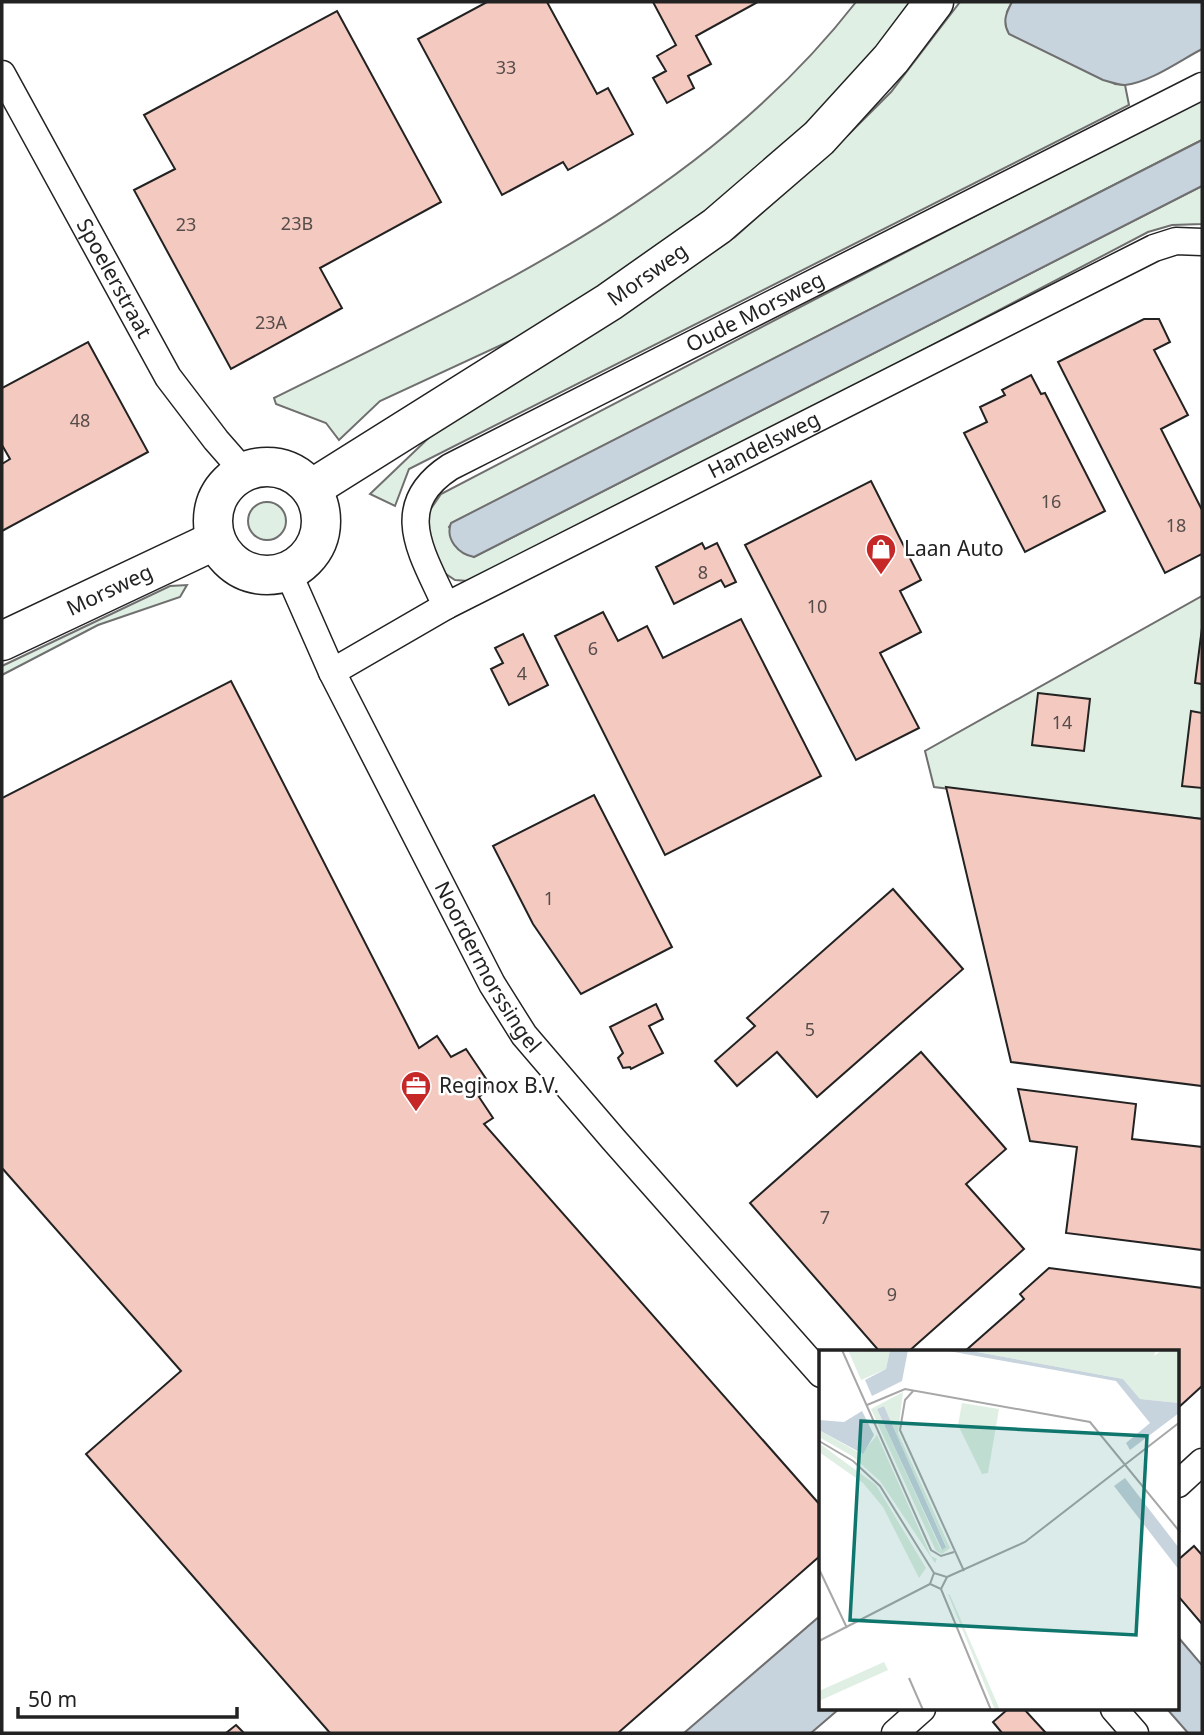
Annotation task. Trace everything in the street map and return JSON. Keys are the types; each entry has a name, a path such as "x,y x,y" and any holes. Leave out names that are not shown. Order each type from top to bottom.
{"main road":[{"name":"Morsweg","path":"311,489 609,302 717,226 818,138 891,59 934,2"},
{"path":"265,468 288,471 301,478 311,489 321,515 321,529 310,555 288,572 260,575 246,571 233,564 223,553 213,527 217,501 223,489 244,472 265,468"},
{"name":"Morsweg","path":"2,641 216,540"}],"street":[{"name":"Spoelerstraat","path":"2,74 168,377 244,472"},
{"name":"Oude Morsweg","path":"446,606 418,543 414,526 418,505 426,487 436,476 1202,86"},
{"name":"Handelsweg","path":"332,671 446,606 1154,248 1176,241 1202,242"},
{"name":"Noordermorssingel","path":"288,572 332,671 492,984 524,1035 819,1372"},
{"path":"1180,1482 1202,1462"},
{"path":"895,1733 921,1710"},
{"path":"1115,1710 1135,1733"}],"green space":[{"path":"856,2 921,2 861,75 674,241 525,334 380,401 339,440 326,423 276,404 274,398 512,277 589,233 662,184 732,130 797,70"},
{"path":"960,2 1012,2 1007,12 1115,84 1125,85 1129,105 409,469 395,506 370,494 438,429 641,301 735,237 849,134 891,92"},
{"path":"1202,98 1202,140 452,523 449,527 474,557 1202,186 1202,224 1172,225 1148,232 822,403 468,581 455,580 443,572 426,532 430,510 441,494"},
{"path":"267,502 280,508 286,521 280,534 267,540 254,534 248,521 254,508"},
{"path":"187,585 180,597 98,625 2,675 2,666 170,586"},
{"path":"1202,596 1202,819 934,787 925,751"}],"shaded area":[{"path":"1012,2 1202,2 1202,49 1144,80 1125,85 1117,84 1103,80 1009,34 1006,18"},
{"path":"1202,140 1202,186 474,557 463,553 451,540 451,523"},
{"path":"819,1617 819,1710 838,1710 811,1733 684,1733"},
{"path":"1180,1639 1202,1665 1202,1733 1188,1733 1168,1710 1180,1710"}],"building":[{"path":"487,2 547,2 597,94 608,88 633,134 568,170 563,162 502,195 418,39"},
{"path":"653,2 756,3 696,36 711,64 688,76 694,88 667,103 653,78 666,71 657,56 676,45"},
{"path":"337,11 441,202 320,268 342,308 231,369 134,190 175,169 144,115"},
{"path":"1144,319 1159,319 1170,342 1154,350 1188,415 1161,429 1202,510 1202,554 1165,573 1058,362"},
{"path":"88,342 148,452 2,531 2,464 10,459 2,445 2,388"},
{"path":"1031,375 1041,394 1045,393 1105,511 1025,552 964,433 987,422 980,407 1005,395 1002,390"},
{"path":"871,481 921,580 900,591 921,632 880,653 919,728 856,760 745,545"},
{"path":"702,543 705,549 717,543 736,582 725,587 721,580 674,604 656,567"},
{"path":"603,612 618,641 647,626 663,658 741,619 821,776 665,855 555,636"},
{"path":"1202,628 1202,684 1195,683"},
{"path":"523,634 548,685 509,705 491,669 503,663 495,648"},
{"path":"231,681 419,1048 437,1036 451,1057 466,1049 491,1086 479,1097 493,1118 484,1124 819,1504 819,1557 618,1733 330,1733 86,1454 181,1371 2,1168 2,798"},
{"path":"1038,693 1090,699 1084,751 1032,745"},
{"path":"1191,711 1202,713 1202,788 1182,786"},
{"path":"946,787 1202,819 1202,1086 1011,1062"},
{"path":"594,795 672,947 581,994 533,924 493,846"},
{"path":"893,889 963,969 817,1097 777,1052 737,1086 715,1061 755,1026 747,1018"},
{"path":"656,1004 663,1019 649,1026 663,1053 631,1069 623,1068 618,1058 623,1053 610,1027"},
{"path":"921,1052 1006,1149 966,1184 1024,1249 910,1350 878,1350 750,1203"},
{"path":"1018,1089 1136,1104 1132,1139 1202,1147 1202,1250 1066,1233 1077,1147 1030,1141"},
{"path":"1049,1268 1202,1288 1202,1386 1180,1406 1180,1350 966,1350 1024,1299 1020,1294"},
{"path":"1194,1546 1202,1555 1202,1624 1180,1598 1180,1558"},
{"path":"1007,1710 1025,1710 1046,1733 1002,1733 993,1722"},
{"path":"236,1725 244,1733 226,1733"}],"place":[{"name":"Laan Auto","path":"881,576"},
{"name":"Reginox B.V.","path":"416,1113"}]}
